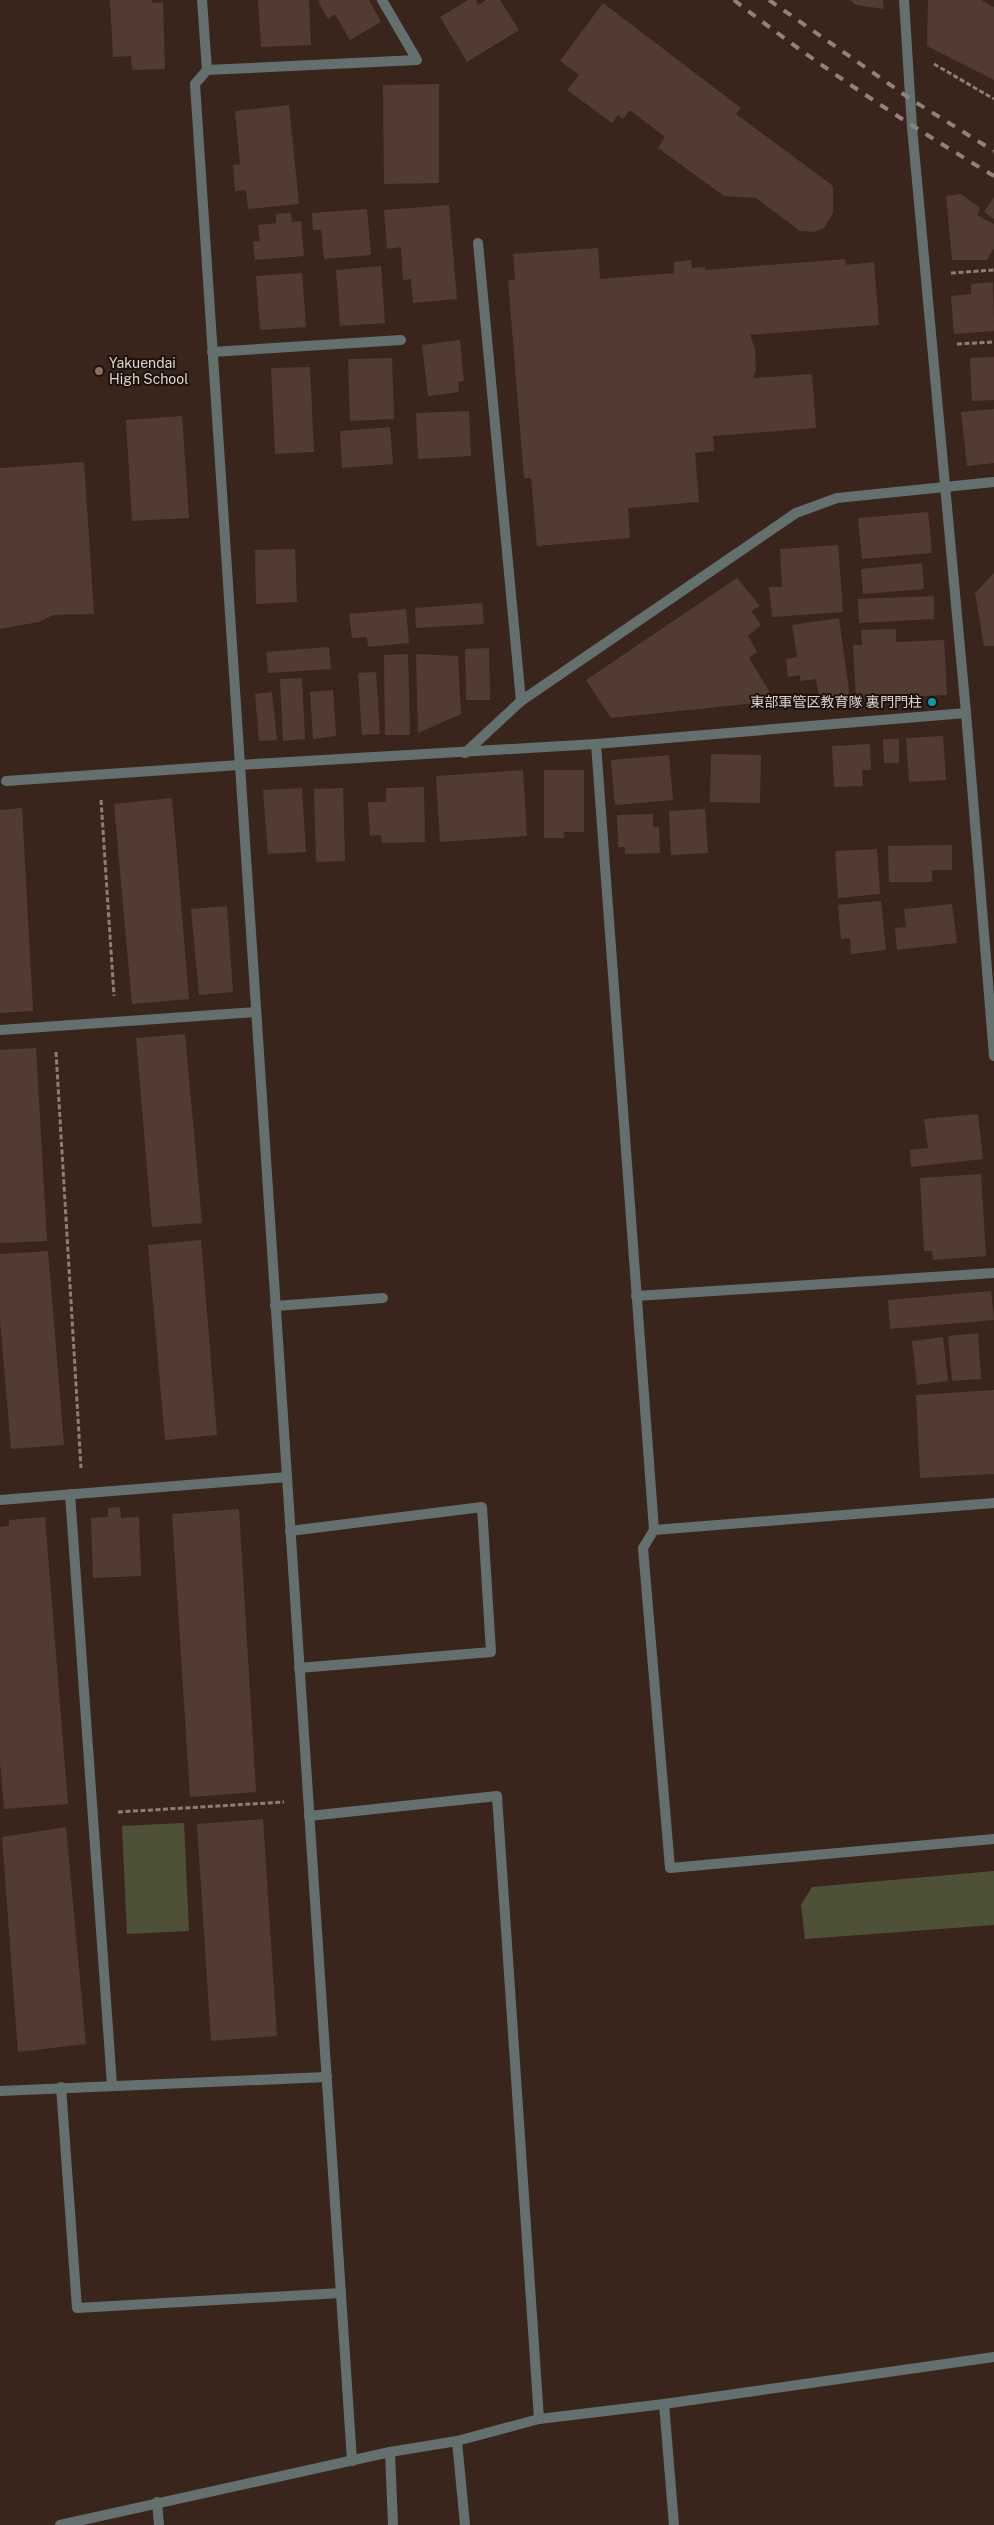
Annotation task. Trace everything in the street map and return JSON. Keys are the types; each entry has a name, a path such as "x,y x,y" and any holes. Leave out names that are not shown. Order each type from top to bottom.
{"street":[{"path":"202,0 207,70 195,84 352,2461"},
{"path":"207,70 417,60 382,0"},
{"path":"904,0 909,49 912,127 966,713 994,1056"},
{"path":"478,242 521,701"},
{"path":"212,352 401,340"},
{"path":"464,752 521,701 796,513 837,498 994,482"},
{"path":"3,782 240,765 596,744 966,713"},
{"path":"596,744 654,1530 643,1548 670,1868 994,1839"},
{"path":"0,1030 256,1012"},
{"path":"636,1296 994,1274"},
{"path":"276,1306 383,1298"},
{"path":"0,1500 287,1477"},
{"path":"70,1494 112,2085"},
{"path":"654,1530 994,1503"},
{"path":"290,1531 482,1507 491,1652 299,1668"},
{"path":"309,1816 497,1796 539,2419"},
{"path":"0,2091 327,2077"},
{"path":"61,2087 77,2308 341,2293"},
{"path":"60,2525 157,2502 390,2452 457,2441 539,2419 664,2404 994,2358"},
{"path":"664,2404 674,2525"},
{"path":"457,2441 466,2525"},
{"path":"390,2452 393,2525"},
{"path":"157,2502 160,2525"}],"path":[{"path":"909,49 994,99"},
{"path":"925,274 994,270"},
{"path":"932,345 994,342"},
{"path":"100,774 116,1022"},
{"path":"55,1027 82,1472"},
{"path":"92,1814 308,1801"}],"green space":[{"path":"184,1823 189,1931 127,1934 122,1826"},
{"path":"994,1871 994,1925 805,1939 801,1905 812,1887"}],"building":[{"path":"110,0 152,0 152,3 163,2 165,69 132,70 131,56 113,57"},
{"path":"258,0 309,0 311,45 261,47"},
{"path":"369,0 381,22 350,40 335,14 328,19 318,1"},
{"path":"468,0 476,0 478,5 486,0 500,0 519,30 467,62 440,17"},
{"path":"850,0 883,0 884,9 856,5"},
{"path":"928,0 981,0 994,7 994,80 927,46"},
{"path":"603,3 741,108 736,114 833,186 833,213 824,228 814,232 800,231 756,198 724,196 658,148 665,137 630,110 623,119 618,115 612,123 567,90 579,75 560,61"},
{"path":"439,84 439,183 384,184 383,85"},
{"path":"289,105 299,204 248,209 246,190 235,191 233,165 240,164 235,111"},
{"path":"961,194 980,208 977,215 994,224 994,248 987,260 952,260 946,196"},
{"path":"994,197 994,219 984,212"},
{"path":"449,205 457,299 413,303 411,279 403,280 401,247 387,249 384,210"},
{"path":"367,209 371,255 324,259 321,230 313,230 312,213"},
{"path":"291,213 292,222 301,221 304,256 255,260 253,242 260,241 258,225 276,223 276,214"},
{"path":"598,248 600,279 674,273 674,262 691,260 692,268 705,267 705,270 845,259 846,265 874,262 879,325 750,335 755,349 756,370 753,378 812,374 816,428 713,436 714,451 695,453 699,502 628,508 630,538 537,546 531,478 524,478 508,280 515,280 513,254"},
{"path":"381,266 385,323 340,326 336,270"},
{"path":"302,273 306,327 260,330 256,276"},
{"path":"993,282 994,331 954,334 951,296 971,294 971,284"},
{"path":"460,340 464,381 458,382 459,392 428,396 422,345"},
{"path":"994,357 994,400 972,401 970,358"},
{"path":"392,358 394,419 350,421 348,359"},
{"path":"310,367 314,452 275,454 271,368"},
{"path":"994,409 994,463 967,466 961,412"},
{"path":"469,411 471,456 418,459 416,413"},
{"path":"182,416 189,518 132,521 126,420"},
{"path":"390,427 393,464 342,468 340,431"},
{"path":"84,462 94,614 53,615 39,622 0,629 0,468"},
{"path":"928,512 932,553 862,559 858,518"},
{"path":"838,545 843,612 772,617 769,587 782,587 780,549"},
{"path":"295,549 297,602 256,604 255,550"},
{"path":"922,563 924,589 863,594 861,569"},
{"path":"994,573 994,646 984,646 975,593"},
{"path":"737,578 760,606 751,611 761,625 748,636 757,652 749,658 775,701 611,718 586,680"},
{"path":"934,596 934,619 859,623 858,599"},
{"path":"482,603 484,624 416,628 415,608"},
{"path":"406,609 409,643 368,647 367,637 352,638 349,614"},
{"path":"839,618 850,698 820,703 816,679 800,681 800,675 788,677 786,659 797,657 792,625"},
{"path":"896,629 896,642 944,640 947,695 856,699 853,645 862,645 861,630"},
{"path":"329,647 331,669 268,673 266,652"},
{"path":"489,648 490,700 466,700 465,649"},
{"path":"408,654 410,735 385,735 384,655"},
{"path":"416,654 458,656 461,714 418,733"},
{"path":"376,672 380,734 362,735 358,673"},
{"path":"302,678 305,739 283,741 280,679"},
{"path":"333,690 336,736 313,739 310,692"},
{"path":"272,692 277,740 259,741 255,694"},
{"path":"943,736 946,780 909,782 906,738"},
{"path":"883,739 899,739 899,763 884,763"},
{"path":"870,744 871,770 862,770 863,786 834,787 832,746"},
{"path":"711,754 761,755 760,803 710,802"},
{"path":"669,755 673,800 615,805 611,760"},
{"path":"523,770 527,836 440,842 436,776"},
{"path":"544,770 584,770 584,832 564,832 564,838 544,838"},
{"path":"424,787 425,842 382,843 381,835 370,836 368,802 386,802 386,788"},
{"path":"302,788 306,852 268,854 263,790"},
{"path":"343,788 345,861 316,862 314,789"},
{"path":"172,798 189,999 132,1004 114,804"},
{"path":"22,808 33,1011 0,1013 0,810"},
{"path":"705,809 708,853 671,855 669,811"},
{"path":"653,814 653,827 659,827 660,853 625,854 625,847 618,847 617,815"},
{"path":"952,845 952,870 932,870 932,882 889,882 888,846"},
{"path":"877,849 880,894 838,898 835,851"},
{"path":"881,901 886,950 851,954 850,938 841,939 838,905"},
{"path":"952,904 957,943 897,950 895,928 906,927 904,909"},
{"path":"227,906 233,992 199,995 191,909"},
{"path":"185,1034 202,1223 152,1227 136,1038"},
{"path":"36,1048 47,1241 0,1243 0,1050"},
{"path":"978,1114 983,1159 911,1167 910,1150 928,1148 924,1119"},
{"path":"981,1174 986,1256 933,1260 932,1251 924,1251 920,1178"},
{"path":"201,1240 217,1435 165,1440 148,1245"},
{"path":"48,1251 64,1445 11,1449 0,1320 0,1254"},
{"path":"991,1291 994,1320 890,1329 888,1300"},
{"path":"978,1333 981,1379 952,1381 948,1336"},
{"path":"943,1337 948,1381 917,1385 912,1341"},
{"path":"994,1390 994,1474 920,1478 916,1395"},
{"path":"120,1507 121,1518 139,1517 141,1576 93,1578 91,1518 108,1517 108,1508"},
{"path":"239,1509 256,1792 190,1797 172,1514"},
{"path":"45,1517 68,1804 4,1809 0,1761 0,1527 9,1526 9,1520"},
{"path":"263,1819 277,2036 211,2041 197,1824"},
{"path":"66,1827 86,2044 18,2052 2,1837"}],"railway":[{"path":"734,0 861,92 994,176"},
{"path":"769,0 912,100 994,151"}],"place":[{"name":"Yakuendai High School","path":"99,371"},
{"name":"東部軍管区教育隊 裏門門柱","path":"932,702"}]}
